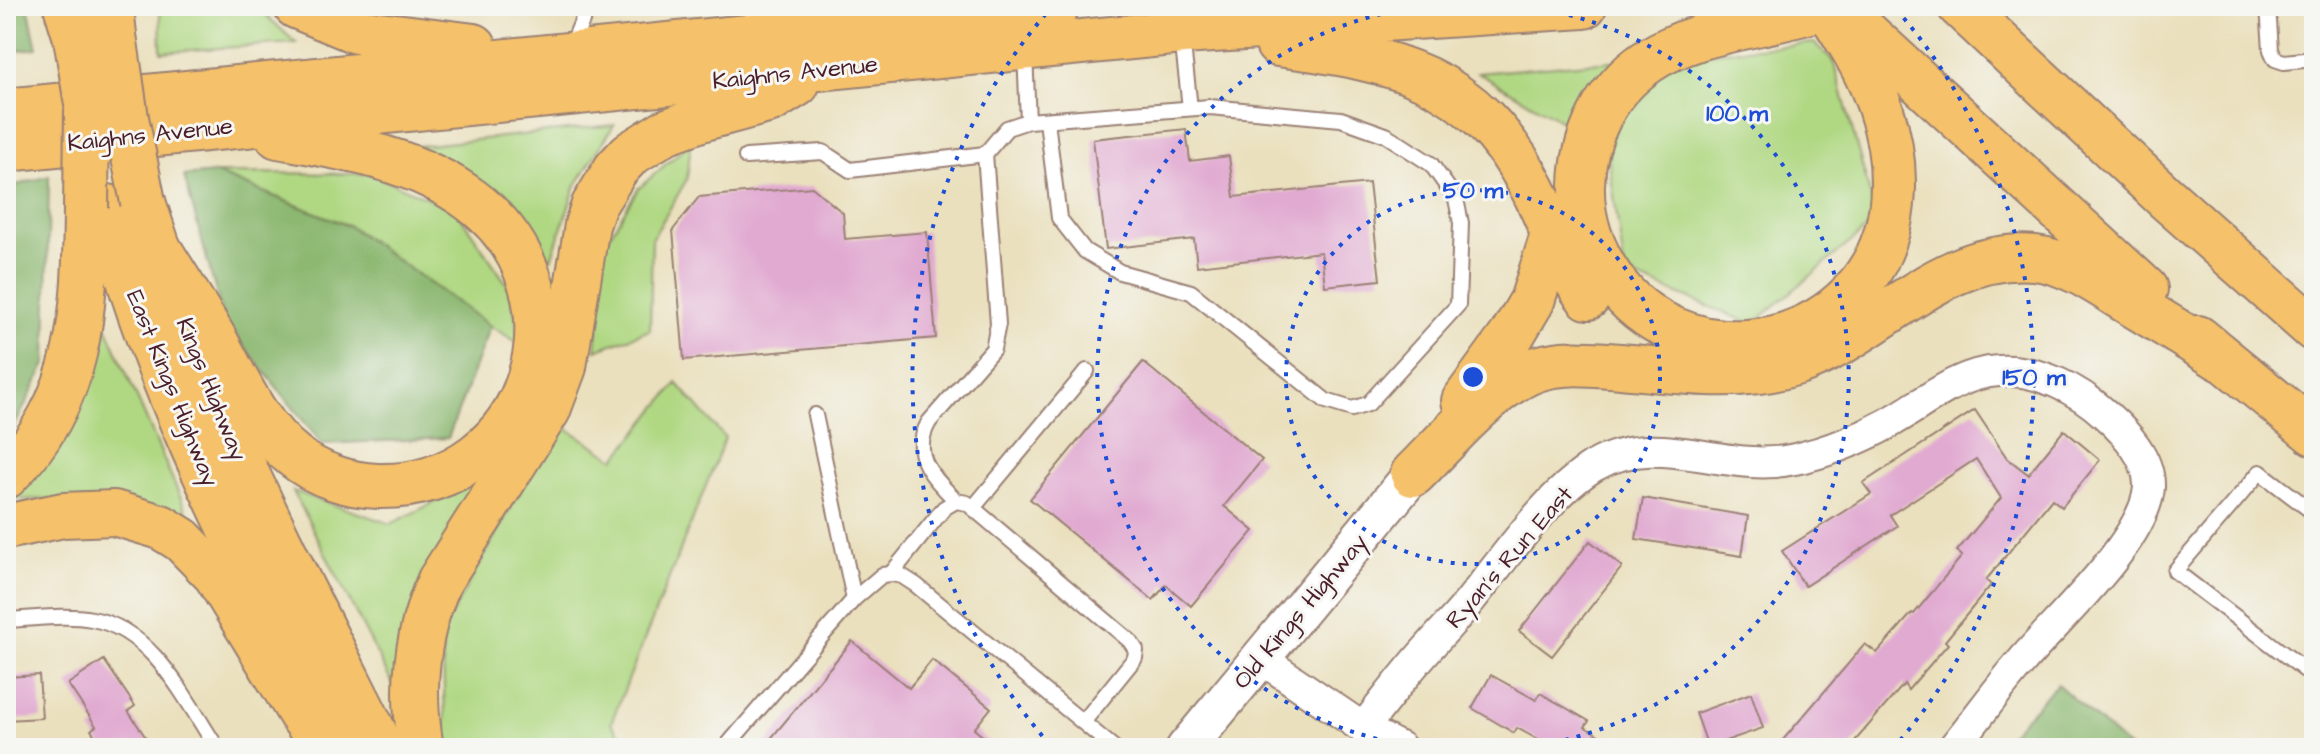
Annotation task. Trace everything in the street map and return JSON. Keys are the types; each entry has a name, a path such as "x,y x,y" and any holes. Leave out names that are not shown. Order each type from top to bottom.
{"main road":[{"path":"296,6 333,23 380,35 561,56"},
{"name":"Kaighns Avenue","path":"28,115 561,56 778,23 1057,6"},
{"name":"Kaighns Avenue","path":"28,115 224,127 1182,32 1584,6"},
{"path":"1838,6 1874,56 1871,82 1887,130 1893,188 1890,219 1875,263 1848,298 1824,318 1796,333 1774,340 1731,344 1687,335 1649,316 1631,302 1596,252 1583,212 1584,159 1592,130 1602,111 1630,75 1668,50 1825,6 1874,56 2220,358 2314,433"},
{"path":"1960,6 2176,208 2314,329"},
{"path":"6,476 25,457 54,413 73,362 83,303 112,205 87,110 88,18"},
{"name":"Kings Highway","path":"88,18 126,118 112,205 159,249 228,433 382,748"},
{"path":"1182,32 1357,56 1386,63 1458,95 1509,148 1581,288 1597,309 1616,327 1657,353 1706,372"},
{"path":"421,748 417,713 417,658 429,604 440,580 548,410 564,367 585,236 594,205 604,186 630,154 665,132 771,100 820,70"},
{"path":"6,161 28,115"},
{"name":"Kaighns Avenue","path":"6,149 28,115"},
{"path":"159,249 255,412 280,444 295,457 328,476 365,485 386,486 436,476 481,451 519,405 529,384 539,342 535,298 529,276 513,245 473,201 437,179 396,161 363,152 224,127"},
{"name":"East Kings Highway","path":"112,205 118,247 147,334 185,427 237,541 340,748"},
{"path":"1413,474 1524,318 1539,286 1554,232"},
{"path":"1413,474 1505,384 1538,369 1577,364 1751,373 1794,364 1836,345 1957,270 1996,259 2037,258 2077,271 2220,358"},
{"path":"6,527 63,515 114,513 161,527 182,540 216,575 300,713 325,748"}],"street":[{"name":"Ryan's Run East","path":"1363,728 1535,520 1592,468 1620,453 1652,449 1756,462 1791,460 1859,438 1971,376 1998,371 2026,372 2052,380 2076,393 2097,406 2115,423 2144,462 2149,483 2146,505 2136,526 2084,593 2022,661 1953,748"},
{"name":"Old Kings Highway","path":"1186,748 1413,474"},
{"path":"1260,658 1363,728 1401,748"}],"lane":[{"path":"561,56 578,34 586,6"},
{"path":"2268,6 2271,50 2275,59 2284,62 2314,59"},
{"path":"1182,32 1190,108"},
{"path":"1025,48 1028,121"},
{"path":"746,157 823,152 850,170 985,154 1007,128 1028,121 1190,108 1210,107 1341,119 1386,135 1431,164 1456,199 1461,223 1458,305 1368,404 1352,409 1326,401 1191,292 1120,272 1085,251 1059,218 1047,121"},
{"path":"985,154 998,324 993,349 929,422 924,430 921,449 924,465 956,501 967,503 1130,641 1136,650 1135,658 1084,721"},
{"path":"973,508 1087,371"},
{"path":"815,415 854,599"},
{"path":"2314,513 2260,472 2175,571 2314,677"},
{"path":"891,574 944,508 956,501"},
{"path":"725,748 854,599 882,575 891,574 916,585 1114,748"},
{"path":"6,620 79,617 107,623 131,634 170,677 217,748"}],"green space":[{"path":"6,6 28,6 37,48 6,52"},
{"path":"160,6 256,6 296,43 161,52"},
{"path":"1814,43 1833,60 1877,220 1753,324 1625,273 1607,147 1478,73"},
{"path":"614,125 576,185 551,259 465,169 418,146"},
{"path":"691,142 687,179 652,239 650,330 596,350 605,243 638,189"},
{"path":"215,173 371,174 456,210 509,287 522,345 490,326 349,226"},
{"path":"215,173 349,226 490,326 448,438 322,444 224,321 184,176"},
{"path":"49,176 46,364 6,442 6,188"},
{"path":"99,310 188,515 90,500 10,499 75,416"},
{"path":"677,383 725,438 611,723 629,748 446,748 442,631 558,423 615,459"},
{"path":"501,469 396,691 293,491 391,524"},
{"path":"2057,684 2129,748 1997,748"}],"building":[{"path":"1186,129 1190,161 1229,156 1234,197 1369,183 1380,280 1325,286 1321,252 1197,266 1194,239 1106,249 1093,139"},
{"path":"812,187 843,213 845,239 927,232 936,338 684,360 673,230 699,197"},
{"path":"1143,362 1262,460 1224,506 1254,531 1191,606 1166,585 1153,600 1030,499"},
{"path":"1975,410 2007,458 2028,474 2064,430 2100,460 2062,507 2052,499 1986,580 1991,585 1945,641 1948,644 1908,690 1904,684 1849,748 1776,748 1865,644 1877,653 1914,614 1962,556 1957,551 2001,498 1976,459 1890,515 1897,526 1805,586 1782,551 1871,494 1863,483"},
{"path":"1643,498 1748,516 1742,556 1636,539"},
{"path":"1590,541 1622,567 1552,656 1519,631"},
{"path":"852,641 909,688 932,660 991,708 974,729 997,748 763,748"},
{"path":"104,660 135,706 128,711 153,748 103,748 91,730 96,726 68,684"},
{"path":"39,675 42,718 6,720 6,677"},
{"path":"1491,675 1536,700 1540,693 1589,721 1585,727 1621,748 1553,748 1517,728 1514,733 1472,708"},
{"path":"1751,693 1763,728 1708,747 1696,713"}]}
